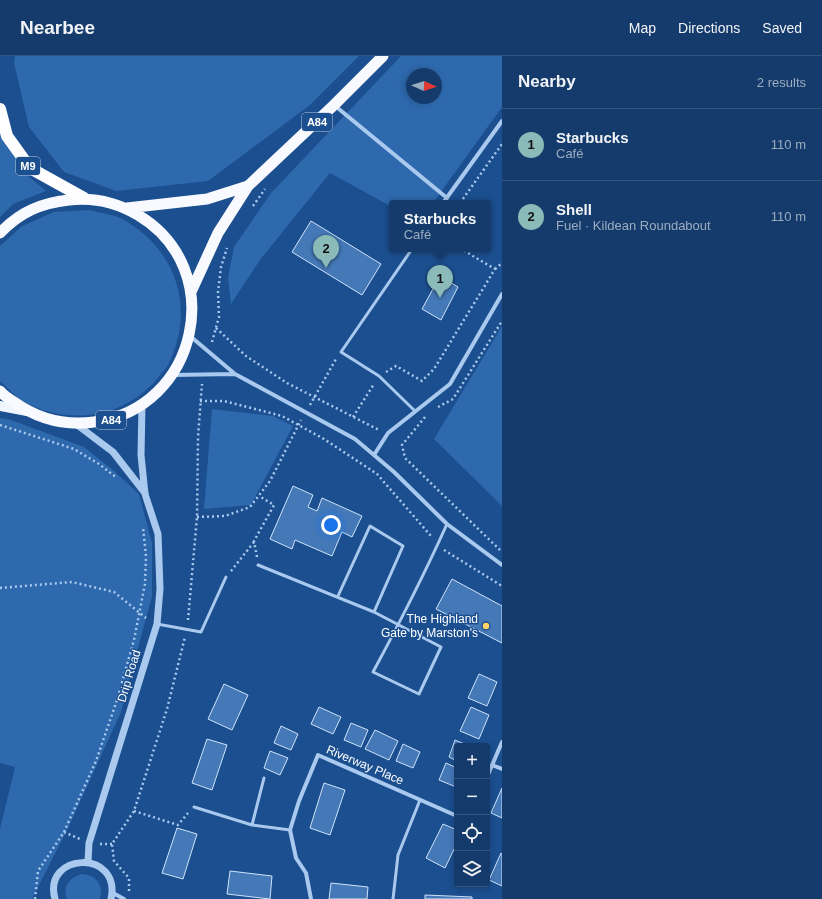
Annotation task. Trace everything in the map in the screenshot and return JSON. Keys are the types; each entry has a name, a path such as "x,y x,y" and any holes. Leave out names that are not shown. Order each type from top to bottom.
{"highway":[{"name":"A84","path":"191,292 218,233 248,186 334,105 383,56"},
{"name":"M9","path":"0,109 7,136 30,168 84,198"},
{"name":"A84","path":"127,208 207,199 248,186"},
{"name":"A84","path":"0,232 12,220 46,203 84,198 106,201 127,208 152,224 176,252 185,271 191,292 192,314 189,336 183,356 172,375 159,392 142,405 110,420 76,424 51,420 27,411 0,391"}],"main road":[{"name":"A84","path":"0,406 27,411"}],"street":[{"path":"334,105 447,198 502,121"},
{"path":"374,455 388,433 450,384 502,294"},
{"path":"189,336 235,374 355,439 447,524 502,565"},
{"path":"172,375 235,374"},
{"name":"Drip Road","path":"88,862 89,843 157,624 160,589 158,534 145,494 141,454 142,405"},
{"name":"Drip Road","path":"76,424 113,452 145,494"},
{"path":"490,770 502,742"},
{"name":"Riverway Place","path":"311,899 306,873 296,858 290,830 299,801 318,756 455,815"},
{"path":"492,765 502,769"},
{"path":"54,899 53,887 56,878 62,870 78,862 88,862 103,869 109,876 112,896 124,899"}],"lane":[{"path":"410,252 341,352 379,376 415,411"},
{"path":"258,565 338,596 374,612 398,625 441,647 419,694 373,672 398,625 447,524"},
{"path":"338,596 370,526 403,546 374,612"},
{"path":"157,624 202,632 226,577"},
{"path":"252,825 264,778"},
{"path":"393,899 398,855 420,800"},
{"path":"194,807 252,825 290,830"}],"path":[{"path":"462,200 502,144"},
{"path":"252,207 266,189"},
{"path":"209,352 219,317 218,292 221,267 229,244"},
{"path":"466,252 495,269"},
{"path":"353,417 379,376 396,366 422,381 434,369 495,269 502,263"},
{"path":"436,408 453,399 502,321"},
{"path":"216,328 246,356 288,383 314,395 372,427 406,440"},
{"path":"197,516 225,516 250,507 270,481 314,395 341,352"},
{"path":"129,892 129,878 114,861 112,844 134,811 167,709 187,629 197,516 198,437 202,374"},
{"path":"200,401 224,401 282,416 324,438 378,474 429,532 437,545 502,586"},
{"path":"430,411 402,445 405,458 502,552"},
{"path":"0,425 74,449 99,464 121,482"},
{"path":"226,577 254,541 274,505 259,496"},
{"path":"35,899 38,871 64,832 96,761 117,700 134,640 138,610 145,584 146,563 143,525"},
{"path":"254,541 258,565"},
{"path":"0,588 72,582 114,592 138,610 152,624 154,632"},
{"path":"134,811 178,825 194,807"}],"shaded area":[{"path":"15,56 359,56 310,105 208,181 116,191 64,172 29,127 14,63"},
{"path":"401,56 502,56 502,107 435,200 389,200 389,205 330,173 260,260 231,304 228,278 234,247 271,193"},
{"path":"0,124 22,171 46,191 13,204 0,217"},
{"path":"89,210 111,215 124,220 142,233 157,248 169,265 176,283 180,303 180,323 176,344 168,365 157,379 143,392 128,403 111,410 76,416 58,414 40,409 20,399 0,381 0,246 22,226 54,212"},
{"path":"502,326 502,506 434,439"},
{"path":"212,409 273,416 293,426 251,505 204,509"},
{"path":"0,418 11,420 84,447 114,471 139,494 152,543 152,596 121,712 69,826 32,899 0,899 0,829 15,767 0,763"},
{"path":"82,874 91,876 98,882 101,889 100,899 67,899 66,886 74,877"}],"building":[{"path":"311,221 381,264 362,295 292,252"},
{"path":"440,276 458,287 441,320 422,309"},
{"path":"293,486 313,495 308,507 317,511 322,498 362,516 352,537 342,532 332,556 295,540 292,549 270,539"},
{"name":"The Highland Gate by Marston's","path":"452,579 502,606 502,643 436,609"},
{"path":"479,674 497,682 487,706 468,698"},
{"path":"224,684 248,695 232,730 208,719"},
{"path":"319,707 341,717 333,734 311,724"},
{"path":"471,707 489,715 479,739 460,731"},
{"path":"351,723 368,730 361,747 344,740"},
{"path":"281,726 298,734 291,750 274,743"},
{"path":"375,730 398,741 389,760 365,749"},
{"path":"207,739 227,745 212,790 192,783"},
{"path":"455,740 462,743 454,743 454,760 449,757"},
{"path":"403,744 420,752 413,768 396,761"},
{"path":"270,751 288,758 280,775 264,768"},
{"path":"446,763 454,767 454,786 439,780"},
{"path":"324,783 345,790 330,835 310,828"},
{"path":"502,788 502,818 491,813"},
{"path":"443,824 454,829 454,849 445,868 426,858"},
{"path":"177,828 197,834 183,879 162,873"},
{"path":"501,853 502,886 490,880"},
{"path":"230,871 272,876 270,899 227,894"},
{"path":"331,883 368,887 367,899 329,899"},
{"path":"425,895 472,897 472,899 425,899"}],"place":[{"name":"Shell","path":"326,268"},
{"name":"Starbucks","path":"440,298"},
{"name":"The Highland Gate by Marston's","path":"486,626"}]}
